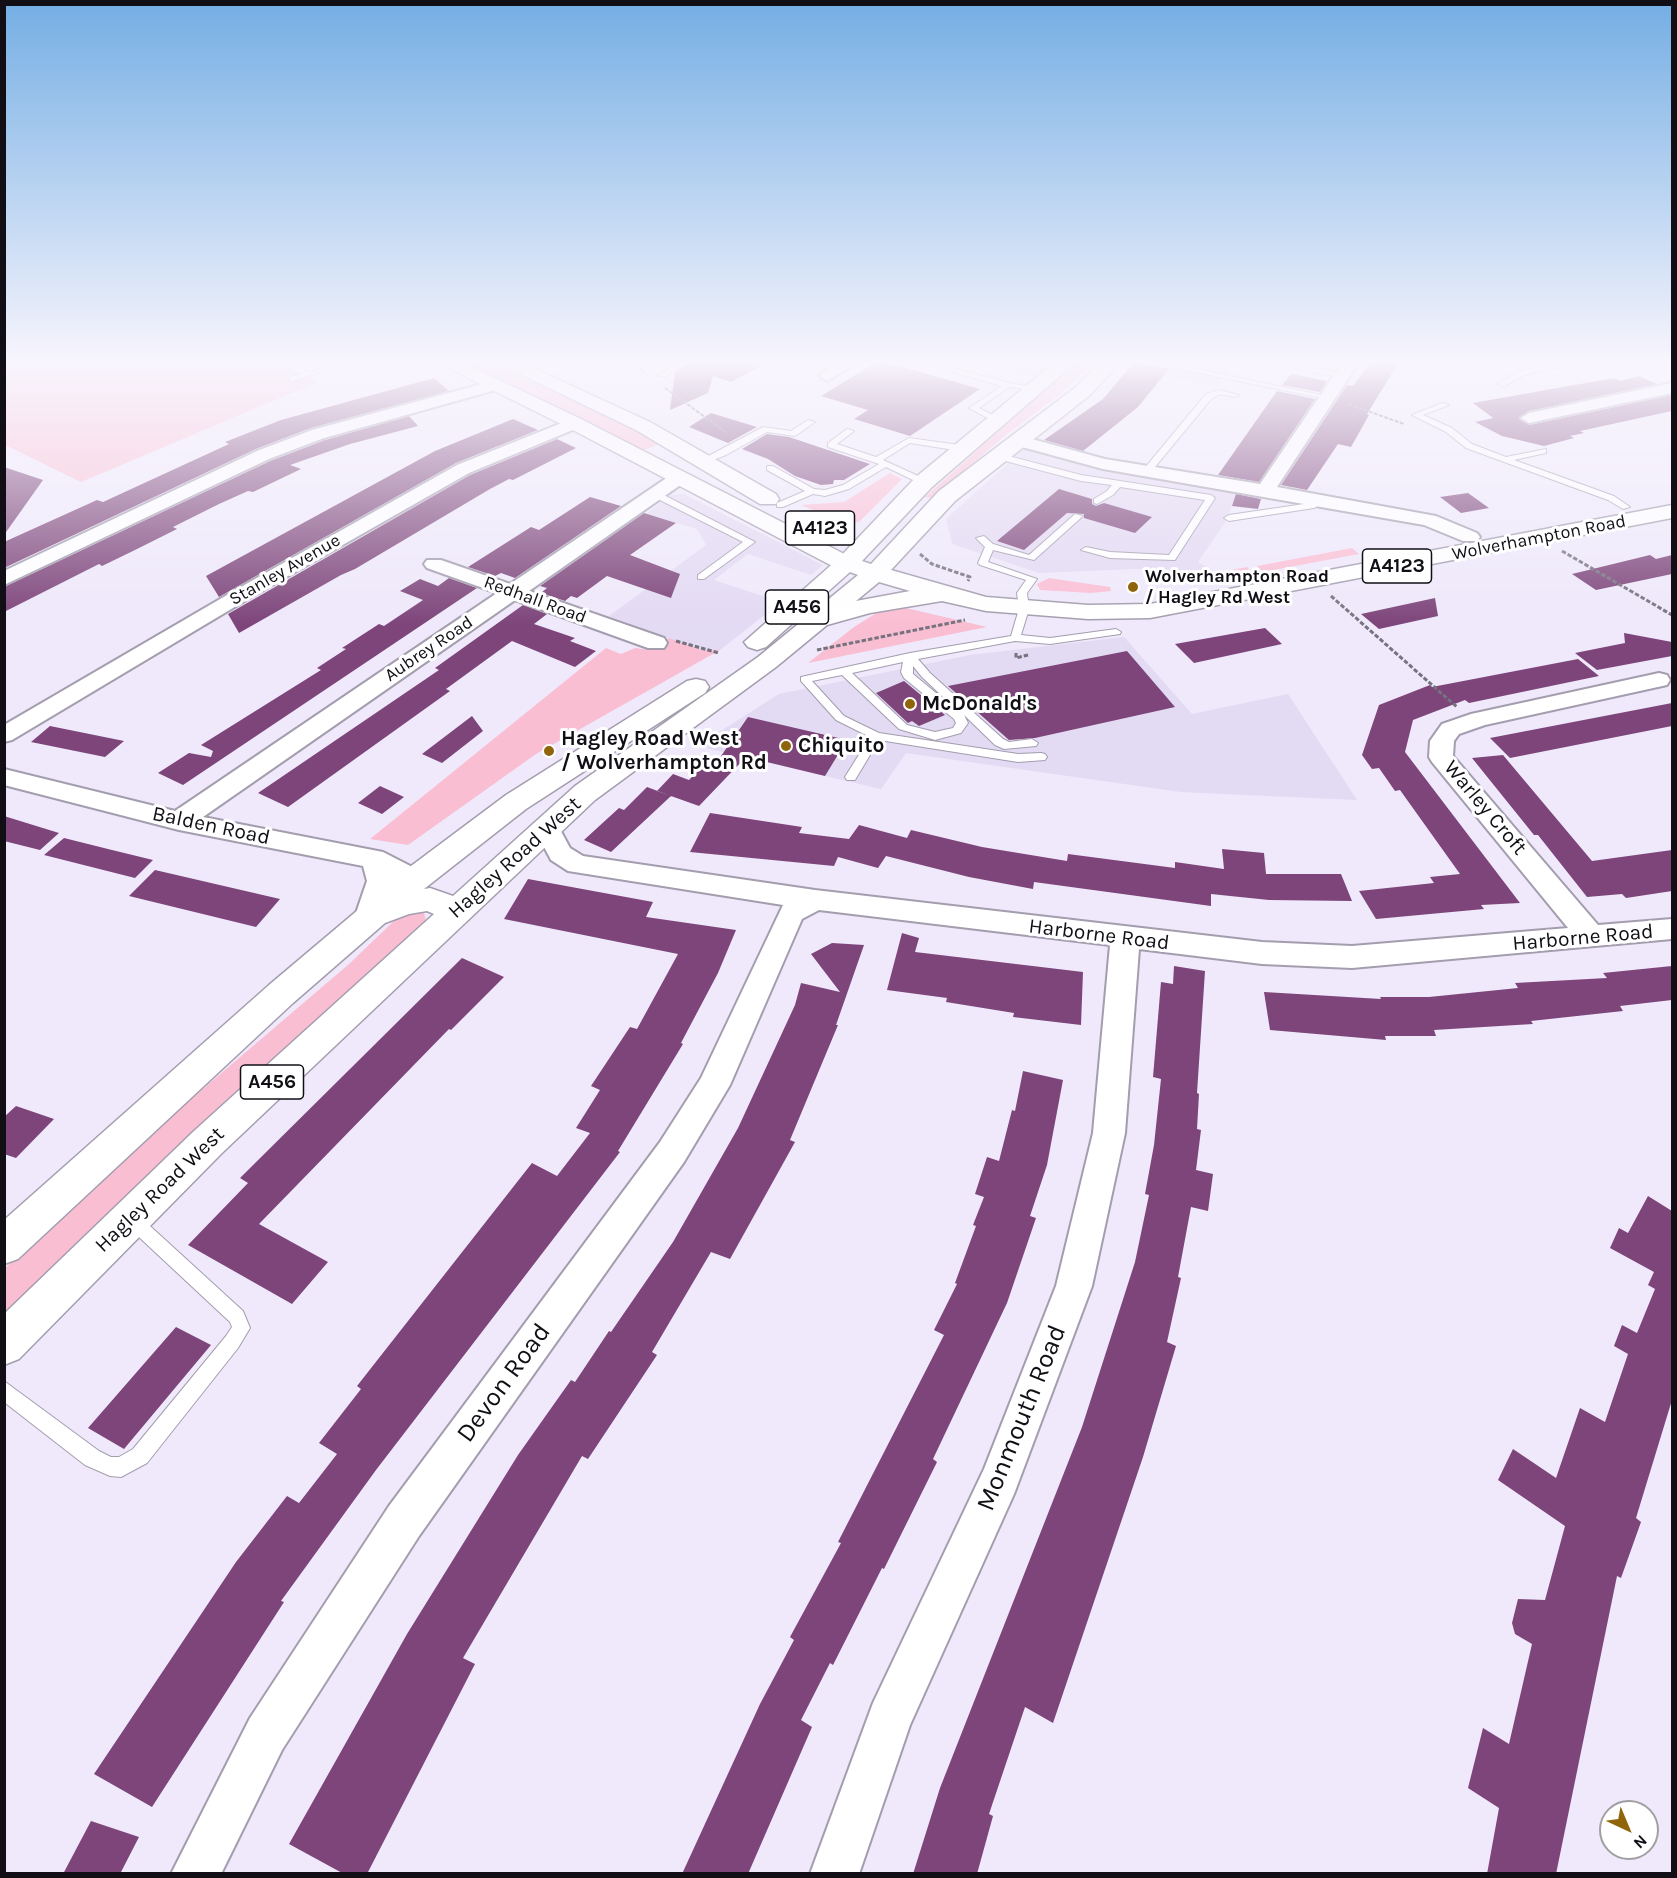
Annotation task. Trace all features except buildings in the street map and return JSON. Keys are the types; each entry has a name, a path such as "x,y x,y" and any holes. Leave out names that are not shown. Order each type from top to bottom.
{"main road":[{"name":"A4123","path":"625,450 688,481 854,556"},
{"name":"A4123","path":"685,450 780,506 854,556"},
{"path":"655,465 663,457 685,450"},
{"name":"Hagley Road West","path":"4,1246 414,880 516,802 727,667 854,556 924,482 966,450"},
{"name":"Hagley Road West","path":"4,1344 130,1218 446,912 547,828 585,793 767,662 888,559 947,495 1005,450"},
{"path":"688,481 722,482 728,476"},
{"name":"Wolverhampton Road","path":"1478,543 1672,498"},
{"name":"Wolverhampton Road","path":"854,556 888,559 958,589 1023,601 1136,600 1672,512"},
{"path":"814,623 883,603 958,589"},
{"path":"414,880 439,893 446,912"},
{"path":"368,919 403,904 430,899 446,912"}],"street":[{"path":"4,579 275,450"},
{"name":"Stanley Avenue","path":"4,735 246,591 463,469 510,450"},
{"path":"1052,450 1103,464 1266,490 1429,520 1478,543"},
{"path":"1266,490 1292,450"},
{"name":"Aubrey Road","path":"178,821 655,494 688,481"},
{"name":"Redhall Road","path":"434,564 514,591 627,641 656,643"},
{"name":"Warley Croft","path":"1592,937 1442,757 1442,741 1450,729 1473,721 1659,680"},
{"name":"Balden Road","path":"4,777 178,821 383,861 414,880"},
{"name":"Harborne Road","path":"547,828 561,854 577,864 815,900 1125,939 1262,953 1352,957 1672,929"},
{"path":"368,919 381,881 374,860"},
{"name":"Devon Road","path":"195,1874 266,1734 404,1521 672,1152 714,1085 791,913 815,900"},
{"name":"Monmouth Road","path":"834,1874 889,1719 1000,1480 1074,1286 1110,1133 1125,939"}],"lane":[{"path":"703,461 729,450"},
{"path":"845,450 881,462 924,482"},
{"path":"770,468 812,491 835,492 897,450"},
{"path":"1147,471 1165,450"},
{"path":"1479,450 1611,498 1626,507"},
{"path":"1506,459 1544,451"},
{"path":"997,456 1080,478 1211,498 1172,558 1110,555 1086,550"},
{"path":"1097,501 1110,493 1119,483"},
{"path":"780,506 812,491"},
{"path":"655,494 750,542 701,577"},
{"path":"1229,518 1314,505 1322,500"},
{"path":"981,538 990,546 1031,558 1078,516"},
{"path":"990,546 983,563 1032,579 1023,601 1016,638"},
{"path":"1041,757 1018,758 876,736 840,718 805,680 910,657 1016,638 1050,641 1116,632"},
{"path":"844,671 903,727 926,735 944,727 952,711 908,676 906,672 910,657"},
{"path":"910,657 926,675 999,742 1008,746 1032,743"},
{"path":"850,777 876,736"},
{"path":"4,1390 92,1458 110,1466 121,1467 140,1456 232,1342 241,1328 237,1317 130,1218"}],"path":[{"path":"888,559 919,548 920,555 932,564 970,577 958,589"},
{"path":"1557,548 1672,615"},
{"path":"1332,596 1473,721"},
{"path":"814,651 965,620"},
{"path":"656,643 664,638 719,653"}],"shaded area":[{"path":"15,450 158,450 81,482"},
{"path":"978,450 989,450 932,498 925,497"},
{"path":"1023,450 1045,450 1239,488 1226,521 1198,562 1214,571 1134,569 1039,573 952,544 946,519"},
{"path":"890,473 902,479 859,522 844,524 801,505 844,502"},
{"path":"684,494 823,565 811,575 748,554 714,580 781,602 720,650 701,650 609,616 706,545 697,529 646,514 671,495"},
{"path":"1352,548 1359,554 1263,572 1257,566"},
{"path":"1247,567 1253,574 1221,580 1165,585 1164,583"},
{"path":"1049,578 1110,587 1111,591 1091,593 1040,590 1037,584"},
{"path":"902,607 987,627 808,663 854,627 878,612"},
{"path":"1124,637 1192,714 1288,694 1357,800 1181,792 906,753 881,789 697,746 779,694 970,655"},
{"path":"669,638 701,650 720,650 536,754 408,845 370,839 606,648 621,654 635,648 650,650"},
{"path":"414,911 424,913 427,925 5,1330 5,1268 116,1163 349,964 397,918"}],"place":[{"name":"Wolverhampton Road / Hagley Rd West","path":"1133,587"},
{"name":"McDonald's","path":"910,704"},
{"name":"Chiquito","path":"786,746"},
{"name":"Hagley Road West / Wolverhampton Rd","path":"549,751"}]}
